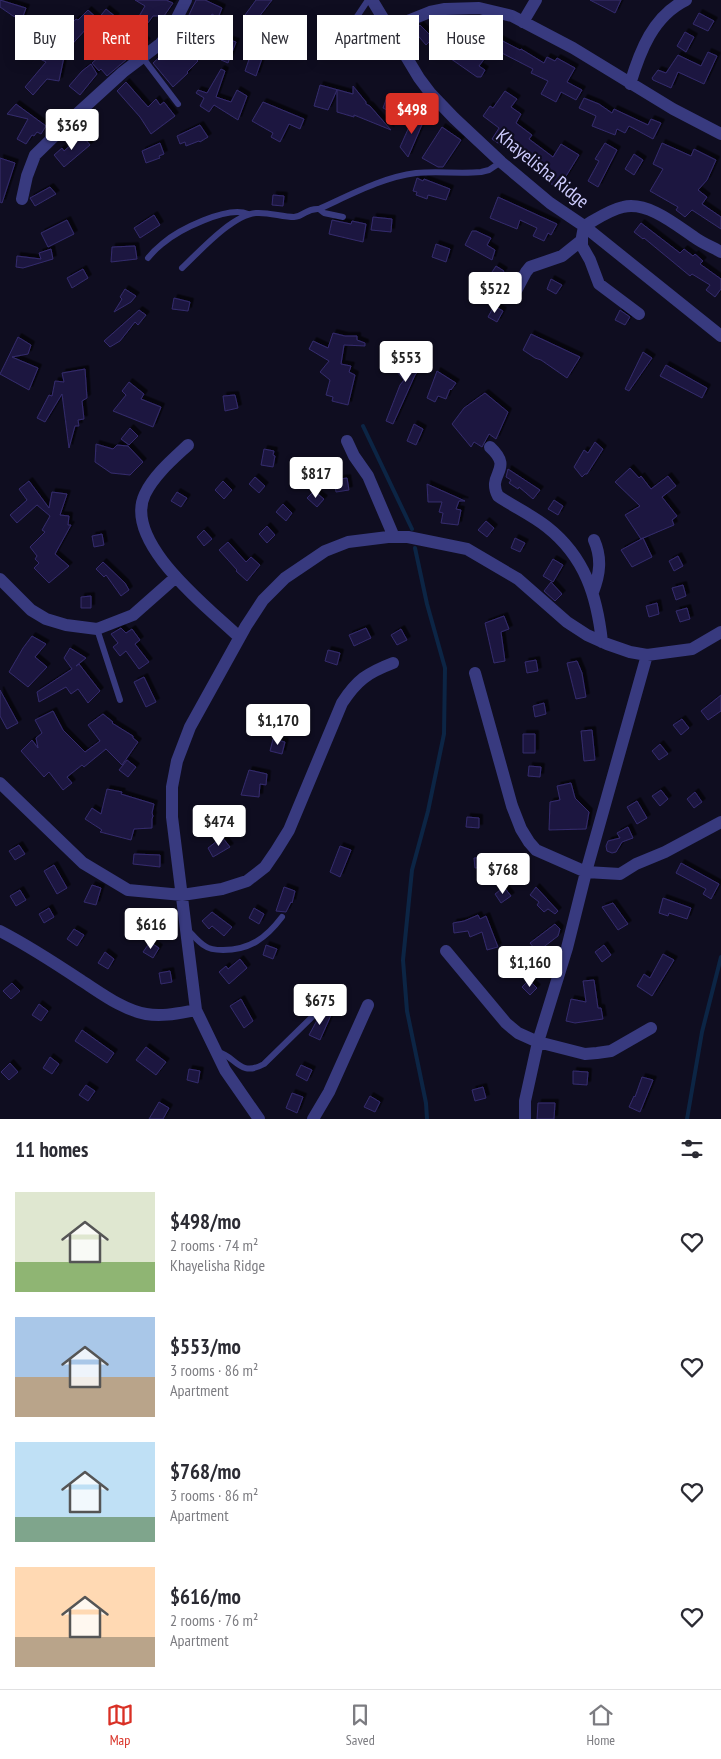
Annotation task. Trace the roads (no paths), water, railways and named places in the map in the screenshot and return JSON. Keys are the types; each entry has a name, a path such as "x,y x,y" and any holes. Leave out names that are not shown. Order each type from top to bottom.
{"street":[{"path":"148,54 170,32 186,0"},
{"name":"Khayelisha Ridge","path":"372,0 382,15"},
{"path":"523,22 536,0"},
{"path":"630,84 639,55 655,26 667,13 686,0"},
{"path":"419,16 461,5 512,16 573,48 673,109 721,134"},
{"path":"22,199 27,176 35,156 78,113 123,72 140,60"},
{"name":"Khayelisha Ridge","path":"407,60 431,94 501,162 550,203 584,226 721,336"},
{"path":"639,314 600,284 582,246 584,226 612,210 625,206 638,207 669,219 695,238 721,252"},
{"path":"479,298 507,298 517,289 530,267 562,256 582,240"},
{"path":"347,441 354,456 368,476 394,537"},
{"path":"188,445 155,479 144,495 142,507 144,530 157,555 176,577 239,638"},
{"path":"490,447 499,458 501,467 494,482 494,488 498,496 556,535 579,563 593,592 600,618 602,642"},
{"path":"259,1119 224,1070 196,1010 172,817 172,787 177,761 190,727 239,638 263,600 285,578 325,551 348,542 408,537 467,549 518,579 567,622 602,642 630,652 647,655 692,649 721,632"},
{"path":"593,592 600,567 600,557 594,540"},
{"path":"0,579 32,610 46,618 66,625 97,629 133,615 176,577"},
{"path":"525,1119 525,1101 538,1042 567,948 586,872 647,655"},
{"path":"0,783 83,863 128,890 182,896 222,889 247,881 265,867 289,830 342,703 353,686 364,676 393,663"},
{"path":"475,673 512,806 529,842 536,850 586,872 620,874 636,864 665,852 721,822"},
{"path":"0,931 24,943 106,996 137,1012 168,1015 196,1010"},
{"path":"446,951 506,1023 518,1033 538,1042 585,1054 597,1053 611,1051 651,1028"},
{"path":"313,1119 329,1092 368,1005"}],"lane":[{"path":"359,15 368,0"},
{"path":"145,60 178,104"},
{"path":"148,258 162,243 180,232 199,222 226,214 242,212 298,217 312,208 320,209 366,188 404,175 428,172 482,172 501,162"},
{"path":"320,209 324,213 343,217"},
{"path":"182,268 203,247 248,214"},
{"path":"97,629 120,700"},
{"path":"187,928 204,946 210,949 232,950 251,945 270,932 282,917"},
{"path":"215,1052 222,1053 236,1064 248,1068 258,1068 306,1024 323,998"}],"waterway":[{"path":"363,426 412,529"},
{"path":"415,548 427,604 445,668 444,734 428,811 412,870 403,960 407,1011 426,1103 427,1119"},
{"path":"687,1119 702,1032 721,957"}]}
